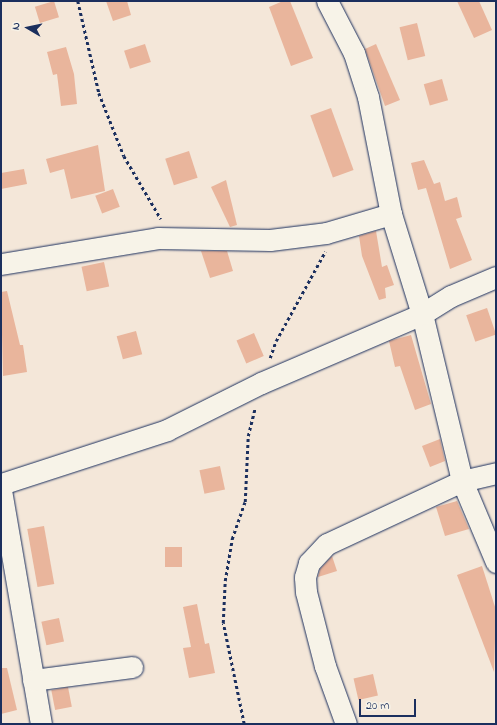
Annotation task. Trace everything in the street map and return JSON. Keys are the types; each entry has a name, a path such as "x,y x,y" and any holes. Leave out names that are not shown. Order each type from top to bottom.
{"street":[{"path":"327,1 354,54 368,97 391,214 422,314 462,481 496,562"},
{"path":"1,264 158,238 270,240 337,230 391,214"},
{"path":"1,484 167,430 260,383 422,314 451,296 496,277"},
{"path":"346,724 325,666 306,592 305,577 309,563 327,544 462,481 496,473"},
{"path":"1,490 41,724"},
{"path":"33,680 132,667"}],"path":[{"path":"78,1 99,93 124,156 172,238"},
{"path":"244,724 223,616 225,581 232,539 245,502 248,436 260,383 276,342 337,230"}],"building":[{"path":"54,1 59,17 40,23 35,7"},
{"path":"106,1 127,1 131,15 113,21"},
{"path":"283,1 290,1 313,58 291,66 269,7"},
{"path":"457,1 479,1 492,30 474,38"},
{"path":"417,23 425,56 408,60 400,27"},
{"path":"145,44 151,62 130,69 124,51"},
{"path":"376,44 400,100 385,106 365,49"},
{"path":"66,47 74,74 77,104 61,106 57,74 53,75 47,52"},
{"path":"442,79 448,100 430,105 424,84"},
{"path":"331,108 354,170 333,178 310,116"},
{"path":"98,145 105,191 71,199 64,169 50,173 46,159"},
{"path":"189,151 198,178 174,185 165,159"},
{"path":"424,160 434,184 440,182 445,201 457,197 462,217 456,219 472,260 450,269 426,188 418,190 411,163"},
{"path":"24,169 27,184 1,189 1,173"},
{"path":"226,180 237,225 230,227 211,187"},
{"path":"113,189 120,207 102,214 95,196"},
{"path":"376,231 382,267 387,265 394,285 385,288 386,298 379,300 362,256 359,236"},
{"path":"201,251 227,251 233,271 210,278"},
{"path":"104,262 109,286 87,291 82,267"},
{"path":"7,291 20,345 23,345 27,372 3,376 1,292"},
{"path":"487,308 496,335 475,342 466,315"},
{"path":"136,331 142,354 123,359 117,336"},
{"path":"254,333 264,356 246,363 237,340"},
{"path":"411,335 431,404 415,410 400,366 395,367 389,341"},
{"path":"440,439 445,461 430,467 422,446"},
{"path":"220,466 225,489 204,494 199,470"},
{"path":"457,501 469,529 445,536 436,507"},
{"path":"44,526 54,584 38,587 27,529"},
{"path":"165,547 182,547 182,567 165,567"},
{"path":"332,556 337,571 318,577 320,569"},
{"path":"482,566 496,610 494,672 457,575"},
{"path":"197,604 205,644 209,643 215,673 189,678 183,648 191,647 183,607"},
{"path":"59,618 64,641 46,645 41,622"},
{"path":"1,668 7,668 17,710 1,714"},
{"path":"373,674 378,695 358,700 354,678"},
{"path":"68,687 72,707 55,710 51,690"}]}
